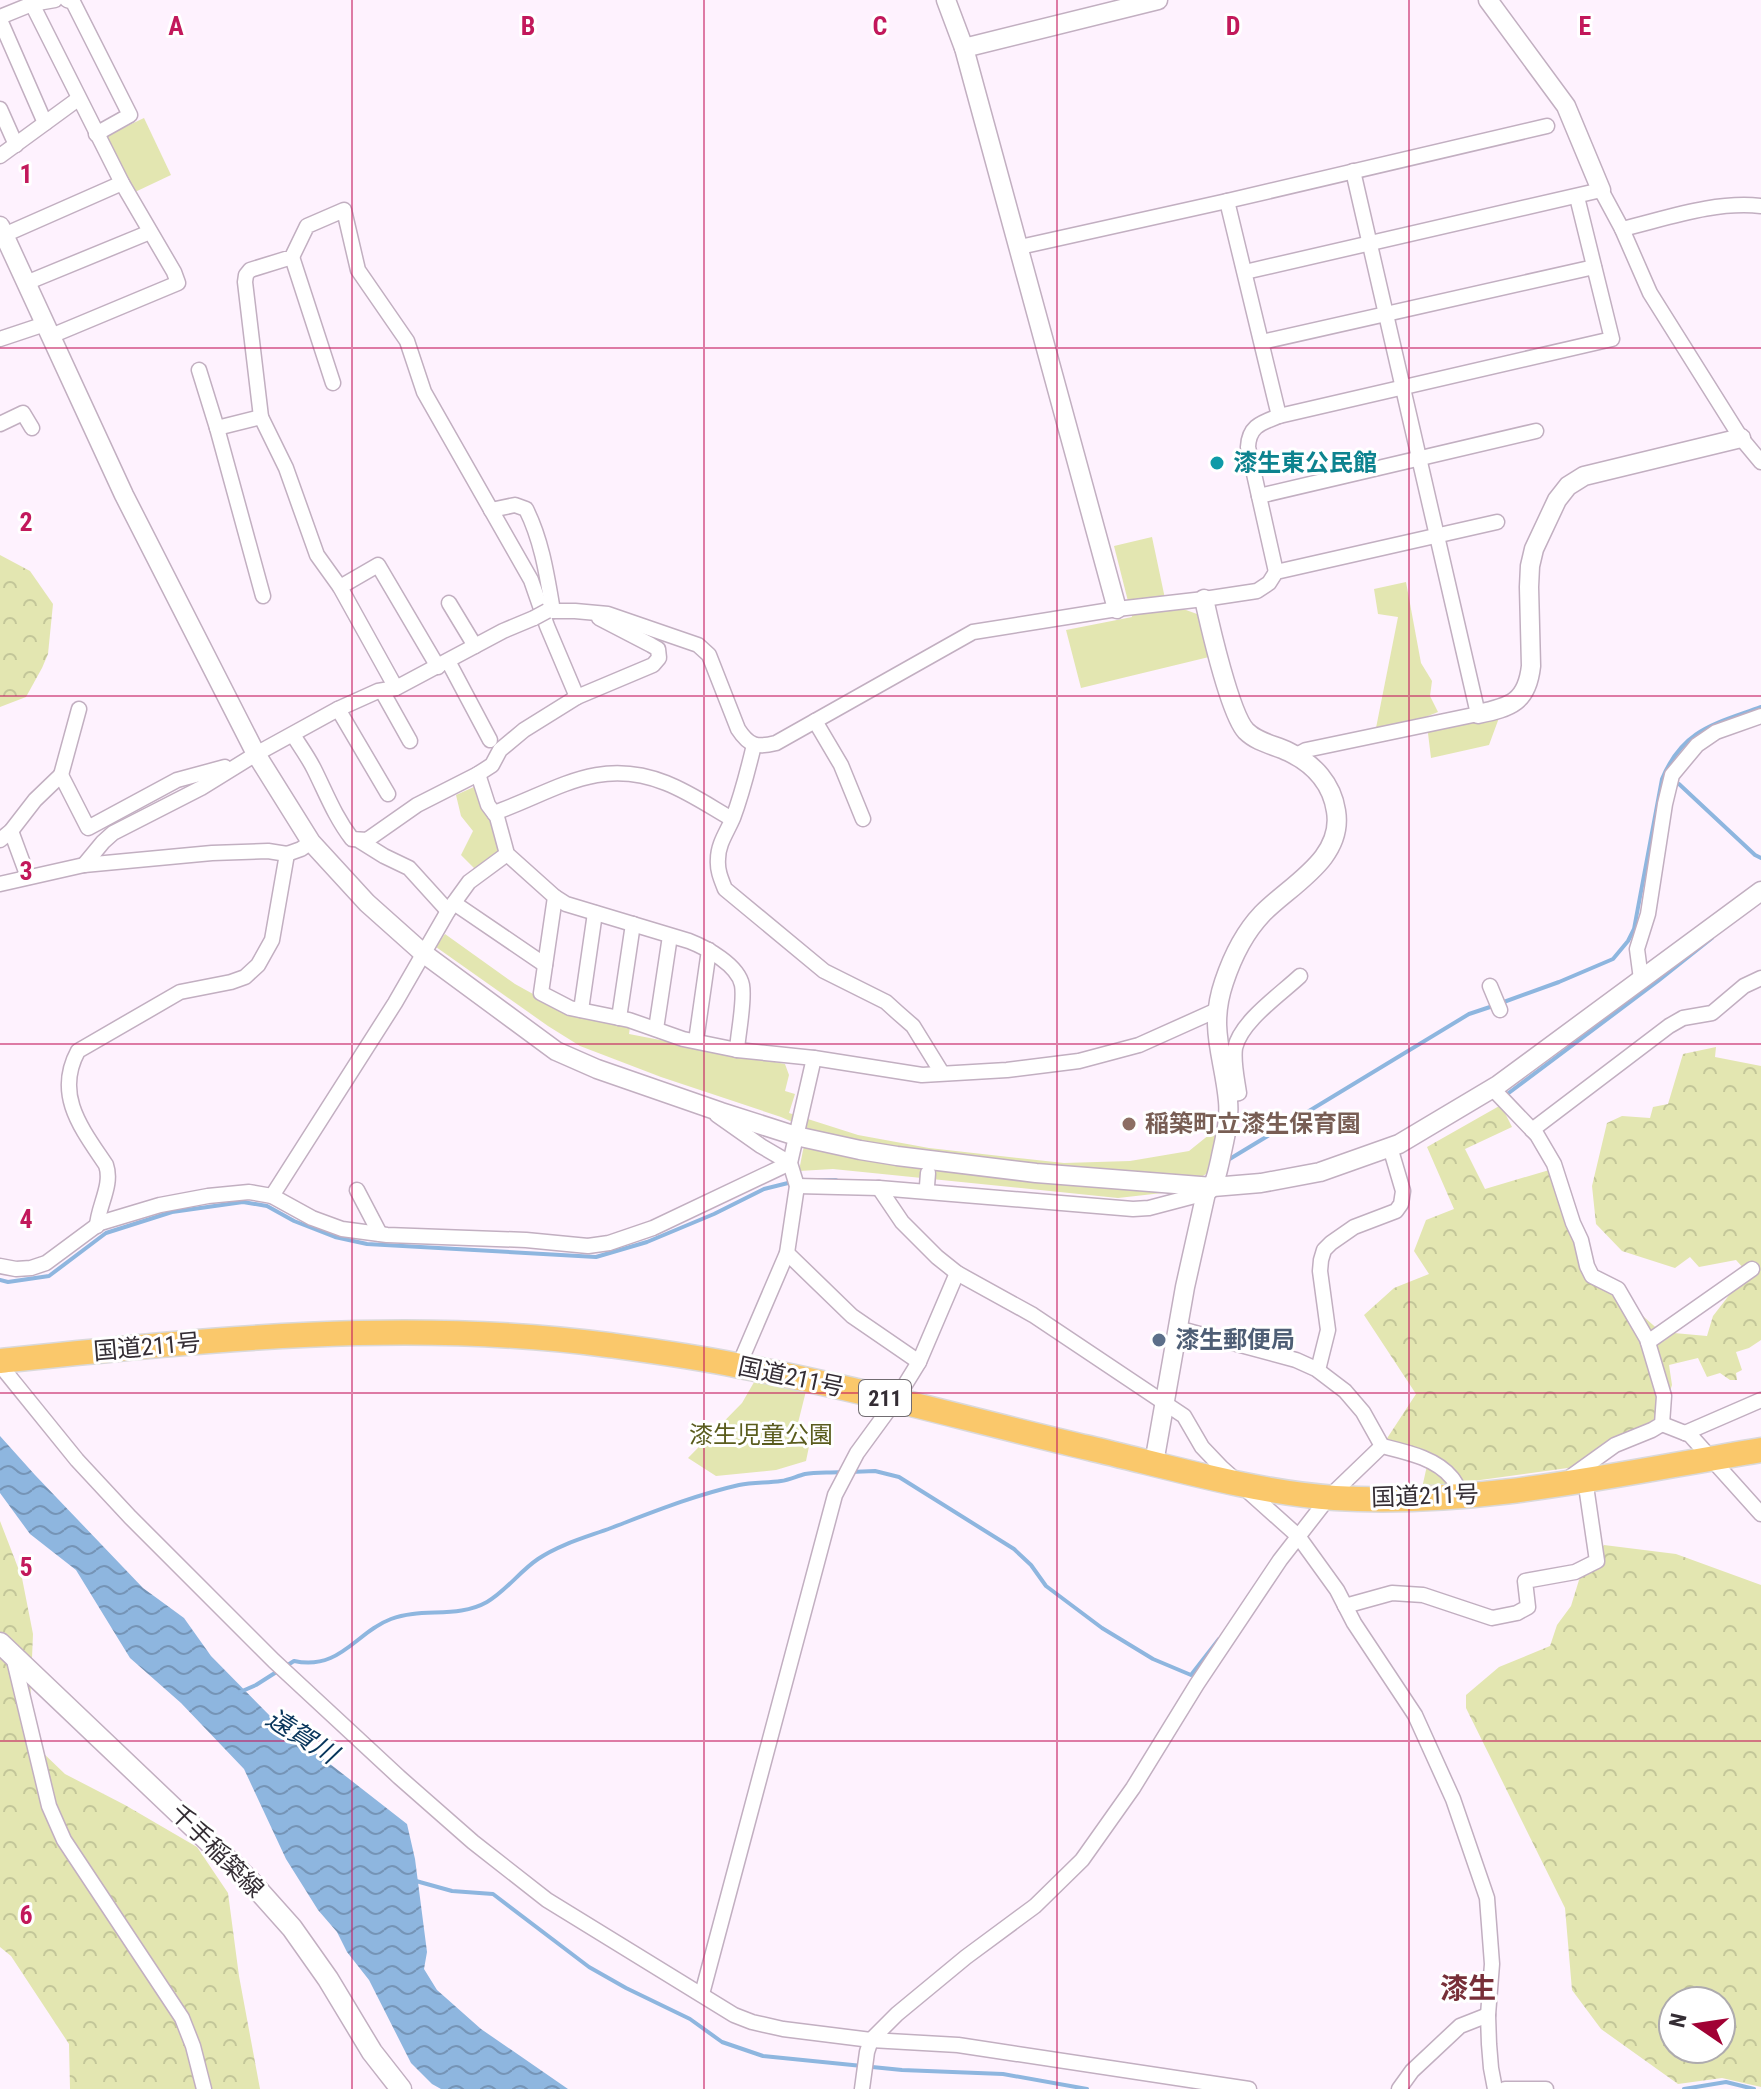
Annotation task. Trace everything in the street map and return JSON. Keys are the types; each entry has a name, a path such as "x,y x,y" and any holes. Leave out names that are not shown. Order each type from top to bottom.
{"highway":[{"name":"国道211号","path":"0,1363 121,1348 309,1334 406,1331 603,1345 739,1365 1240,1484 1329,1497 1385,1500 1499,1493 1761,1450"}],"main road":[{"name":"千手稲築線","path":"6,1648 250,1881 292,1928 328,1979 372,2052 401,2089"}],"street":[{"path":"45,123 0,18 32,4 55,0"},
{"path":"67,0 73,2 130,115 96,134"},
{"path":"946,0 964,48 1020,247 1117,609"},
{"path":"964,48 1158,0"},
{"path":"1488,0 1566,106 1601,190 1650,293 1741,438 1761,462"},
{"path":"0,339 48,330 178,283 96,134 32,4"},
{"path":"0,156 78,99"},
{"path":"0,109 16,145"},
{"path":"1020,247 1547,126"},
{"path":"1353,171 1478,714"},
{"path":"122,183 2,231 248,759 311,842 367,903 423,953 556,1051 707,1108 796,1136 860,1150 1036,1173 1210,1190"},
{"path":"1245,272 1601,190"},
{"path":"84,865 113,833 201,788 338,709 443,664 503,631 544,613 608,614 698,645 709,655 745,740 764,746 776,743 973,632 1257,591 1269,583 1276,572 1248,447 1255,425 1279,416 1612,339 1577,197"},
{"path":"1227,201 1279,416"},
{"path":"1622,229 1719,205 1761,206"},
{"path":"333,383 292,257 307,226 344,210 358,270 407,341 424,392 531,580 577,697"},
{"path":"26,283 150,232"},
{"path":"292,257 250,270 246,275 261,417 286,468 317,555 340,587 389,689 410,741"},
{"path":"1262,342 1594,267"},
{"path":"199,370 263,596"},
{"path":"1,422 23,413 32,428"},
{"path":"217,428 261,417"},
{"path":"1259,496 1536,431"},
{"path":"1295,756 1306,750 1478,714 1514,703 1524,694 1530,681 1530,566 1534,549 1557,500 1568,486 1584,476 1741,438"},
{"path":"491,510 515,505 526,509 536,529 546,570 544,613"},
{"path":"1276,572 1497,522"},
{"path":"340,587 378,565 490,740"},
{"path":"1154,1463 1185,1287 1227,1132 1227,1095 1217,1038 1217,1010 1223,984 1247,932 1262,914 1311,871 1332,843 1337,826 1332,792 1311,765 1259,740 1240,721 1204,599"},
{"path":"449,603 475,646"},
{"path":"360,841 367,840 417,805 492,765 500,750 524,730 577,697 653,665 659,658 660,653 651,645 583,612"},
{"path":"28,877 6,835 61,775 79,709"},
{"path":"338,709 388,794"},
{"path":"1641,979 1637,949 1648,914 1672,775 1697,745 1716,732 1761,716"},
{"path":"815,721 841,765 863,819"},
{"path":"293,735 314,768 330,806 352,839 409,868 451,907 545,965"},
{"path":"754,745 744,785 719,848 717,862 725,889 824,971 886,1002 913,1026 942,1073"},
{"path":"61,775 88,828 177,780 248,759"},
{"path":"494,813 578,779 599,773 623,772 668,783 732,819"},
{"path":"478,774 488,805 497,817 507,854 555,897 566,904 702,946 734,972 743,988 737,1050"},
{"path":"0,884 84,865 212,853 268,851 287,854 311,842"},
{"path":"97,1226 108,1173 75,1115 68,1076 71,1064 78,1051 180,992 231,982 245,977 258,965 272,940 287,854"},
{"path":"272,1196 395,1003 451,907 469,882 507,854"},
{"path":"797,1186 879,1188 1133,1209 1149,1208 1210,1190 1320,1172 1399,1144 1492,1088 1761,891"},
{"path":"555,897 541,993 570,1008 737,1050 922,1075 1007,1070 1079,1061 1139,1045 1217,1010"},
{"path":"581,1010 595,913"},
{"path":"619,1018 633,924"},
{"path":"656,1029 670,936"},
{"path":"696,1041 709,950"},
{"path":"1227,1095 1239,1093 1235,1065 1236,1046 1241,1033 1300,976"},
{"path":"1532,1130 1669,1026 1683,1018 1715,1012 1744,986 1761,978"},
{"path":"1490,986 1500,1010"},
{"path":"739,1365 787,1253 797,1186 790,1163 814,1058"},
{"path":"1492,1088 1532,1130 1554,1164 1592,1276 1618,1289 1648,1342 1664,1396 1662,1424"},
{"path":"707,1108 790,1163"},
{"path":"1318,1370 1328,1330 1320,1271 1324,1250 1354,1227 1396,1211 1401,1204 1403,1191 1390,1147"},
{"path":"0,1266 16,1269 46,1263 97,1226 160,1205 249,1192 272,1196 312,1218 342,1229 588,1246 609,1243 653,1228 790,1163"},
{"path":"879,1188 902,1222 957,1273 1033,1315 1184,1416 1202,1447 1298,1536 1337,1590 1354,1623 1415,1715 1453,1799 1487,1898 1492,1964 1488,2015 1495,2089"},
{"path":"357,1190 380,1234"},
{"path":"787,1253 852,1316 919,1362"},
{"path":"1648,1342 1752,1269"},
{"path":"702,1994 835,1495 857,1453 919,1362 957,1273"},
{"path":"1177,1328 1296,1360 1318,1370 1345,1391 1363,1412 1382,1446 1416,1454 1436,1465 1451,1477 1462,1495"},
{"path":"0,1363 77,1460 130,1517 274,1661 399,1777 473,1842 547,1900 734,2015 783,2029 871,2040 958,2045 1249,2089"},
{"path":"1685,1433 1761,1400"},
{"path":"1662,1424 1690,1435 1761,1514"},
{"path":"1345,1606 1392,1593 1423,1595 1492,1618 1517,1613 1528,1607 1525,1581 1575,1572 1597,1561 1573,1481 1615,1445 1662,1424"},
{"path":"862,2089 871,2040 897,2014 966,1957 1035,1906 1082,1860 1133,1788 1236,1624 1298,1536 1329,1497 1382,1446"},
{"path":"6,1648 49,1806 64,1840 182,2018 204,2089"},
{"path":"1399,2089 1412,2071 1460,2026 1488,2015"},
{"path":"1505,2089 1546,2089"}],"green space":[{"path":"144,118 171,175 135,192 106,136"},
{"path":"1152,537 1167,608 1197,614 1209,657 1081,688 1066,630 1132,617 1114,546"},
{"path":"0,555 30,571 53,604 48,654 42,668 26,697 0,707"},
{"path":"1406,582 1421,663 1432,681 1430,696 1438,712 1423,718 1429,724 1503,707 1489,745 1431,758 1427,725 1420,718 1376,728 1398,617 1378,614 1374,589"},
{"path":"476,786 494,828 498,855 475,869 461,855 473,831 461,816 456,795"},
{"path":"445,934 515,984 569,1014 630,1027 629,1034 785,1064 789,1075 785,1091 795,1094 789,1113 858,1135 929,1148 1064,1163 1130,1161 1189,1151 1225,1122 1215,1168 1180,1191 1118,1198 833,1169 799,1171 811,1130 580,1046 436,947"},
{"path":"1716,1047 1715,1057 1761,1066 1761,1340 1736,1352 1742,1370 1736,1373 1737,1380 1730,1380 1720,1373 1707,1377 1698,1358 1669,1365 1672,1385 1665,1406 1645,1430 1575,1467 1422,1488 1428,1461 1382,1446 1416,1394 1364,1315 1394,1288 1429,1274 1414,1251 1426,1220 1454,1209 1427,1147 1501,1105 1512,1127 1465,1149 1485,1189 1556,1168 1587,1266 1662,1333 1664,1341 1674,1333 1707,1336 1713,1316 1747,1272 1736,1260 1699,1267 1690,1257 1675,1268 1622,1251 1596,1224 1592,1186 1607,1123 1622,1116 1650,1118 1653,1107 1668,1104 1683,1054"},
{"name":"漆生児童公園","path":"757,1377 807,1387 797,1427 812,1432 806,1461 776,1470 716,1476 688,1458 742,1403"},
{"path":"0,1521 22,1578 33,1634 30,1707 40,1750 65,1774 197,1847 228,1893 239,1976 260,2089 70,2089 69,2044 11,1956 0,1947"},
{"path":"1604,1545 1676,1554 1761,1585 1761,2087 1722,2078 1678,2084 1601,2029 1572,1990 1565,1908 1466,1708 1466,1695 1499,1667 1550,1646 1557,1625 1571,1606 1579,1580"}],"water":[{"path":"0,1436 143,1588 184,1618 211,1656 275,1721 407,1824 415,1859 427,1952 424,1969 437,1990 481,2029 568,2089 441,2089 411,2063 369,1980 347,1952 337,1932 318,1910 286,1859 244,1769 181,1703 130,1658 76,1570 30,1534 0,1493"}],"waterway":[{"path":"1501,1003 1613,959 1634,929 1662,779 1670,762 1690,739 1702,731 1761,707"},
{"path":"1673,781 1761,858"},
{"path":"1506,1095 1712,938"},
{"path":"1228,1160 1469,1014 1493,1006"},
{"path":"801,1180 836,1180"},
{"path":"0,1280 8,1282 49,1276 106,1233 172,1212 243,1202 267,1206 294,1221 335,1237 367,1244 596,1257 647,1242 764,1189 792,1182"},
{"path":"850,1472 875,1471 899,1477 1014,1549 1046,1586 1102,1628 1153,1659 1191,1675 1219,1639"},
{"path":"286,1666 294,1661 310,1663 336,1656 391,1619 476,1607 494,1597 531,1564 555,1549 674,1504 739,1485 781,1481 809,1473 841,1472"},
{"path":"240,1692 278,1671"},
{"path":"416,1881 452,1891 493,1894 589,1967 690,2019 722,2042 763,2056 902,2070 1003,2074 1087,2089"},
{"path":"1684,2089 1726,2082 1754,2089"}],"place":[{"name":"漆生東公民館","path":"1217,463"},
{"name":"稲築町立漆生保育園","path":"1129,1124"},
{"name":"漆生郵便局","path":"1159,1340"}],"district":[{"name":"漆生","path":"1468,1988"}],"water label":[{"name":"遠賀川","path":"302,1736"}]}
